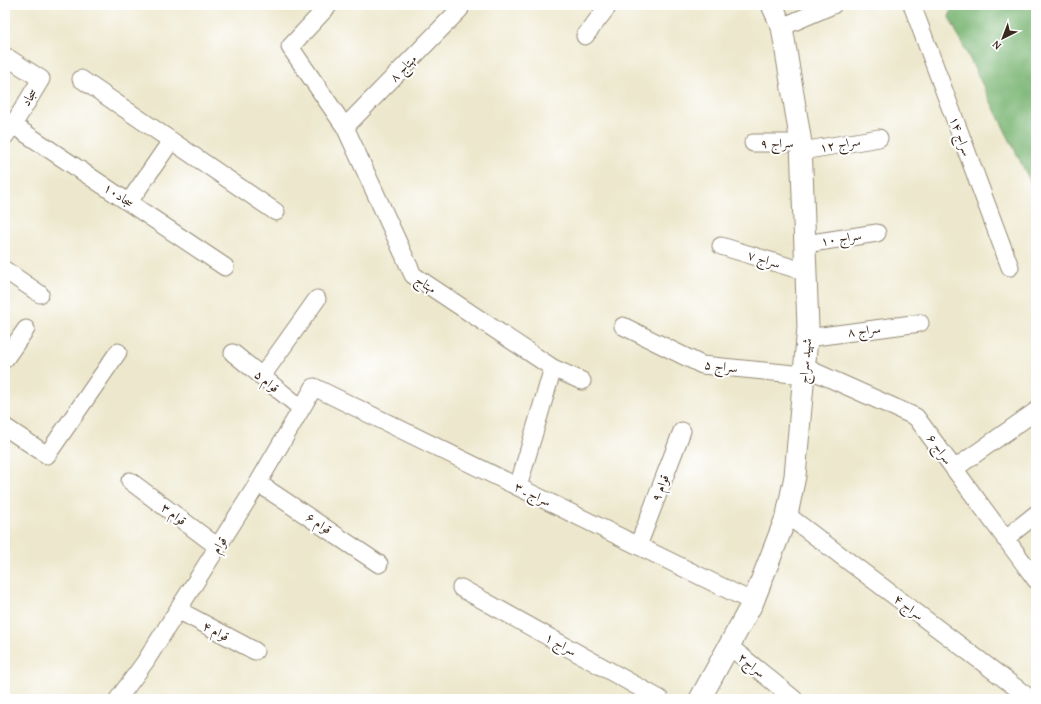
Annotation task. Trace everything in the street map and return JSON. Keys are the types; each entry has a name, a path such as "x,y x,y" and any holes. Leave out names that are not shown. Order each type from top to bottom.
{"street":[{"name":"مهتاج","path":"329,5 290,47 346,127 413,275 553,368 582,381"},
{"path":"585,36 609,5"},
{"name":"شهید سراج","path":"700,699 753,602 787,515 795,476 808,327 802,147 782,27 772,5"},
{"path":"782,27 833,5"},
{"name":"سراج ۱۴","path":"912,5 1010,267"},
{"name":"مهتاج ۸","path":"346,127 460,8"},
{"name":"سجاد","path":"5,56 40,79 9,130"},
{"path":"81,79 276,212"},
{"name":"سجاد۱۰","path":"9,130 129,202 225,267"},
{"name":"سراج ۱۲","path":"802,147 879,138"},
{"path":"129,202 171,141"},
{"name":"سراج ۹","path":"753,143 802,147"},
{"name":"سراج ۱۰","path":"805,244 877,233"},
{"name":"سراج ۷","path":"721,246 806,272"},
{"path":"5,270 40,294"},
{"path":"262,376 317,299"},
{"name":"سراج ۸","path":"807,338 920,323"},
{"name":"سراج ۵","path":"623,326 702,365 804,371"},
{"path":"5,359 26,329"},
{"path":"5,427 47,455 118,352"},
{"name":"قوام ۵","path":"233,353 301,408"},
{"path":"518,487 553,368"},
{"name":"سراج ۶","path":"804,371 916,417 1036,580"},
{"name":"سراج ـ ۳","path":"314,386 753,602"},
{"name":"قوام","path":"118,699 145,662 218,547 258,483 314,386"},
{"path":"954,469 1036,411"},
{"name":"قوام ۹","path":"638,546 682,431"},
{"name":"قوام ۳","path":"130,481 218,547"},
{"name":"قوام ۶","path":"258,483 379,564"},
{"path":"1005,538 1036,514"},
{"name":"سراج ۴","path":"787,515 1031,699"},
{"name":"سراج ۱","path":"461,588 660,699"},
{"name":"قوام ۴","path":"178,610 255,652"},
{"name":"سراج۲","path":"729,646 794,699"}],"green space":[{"path":"953,5 1036,5 1036,193 949,17"}]}
